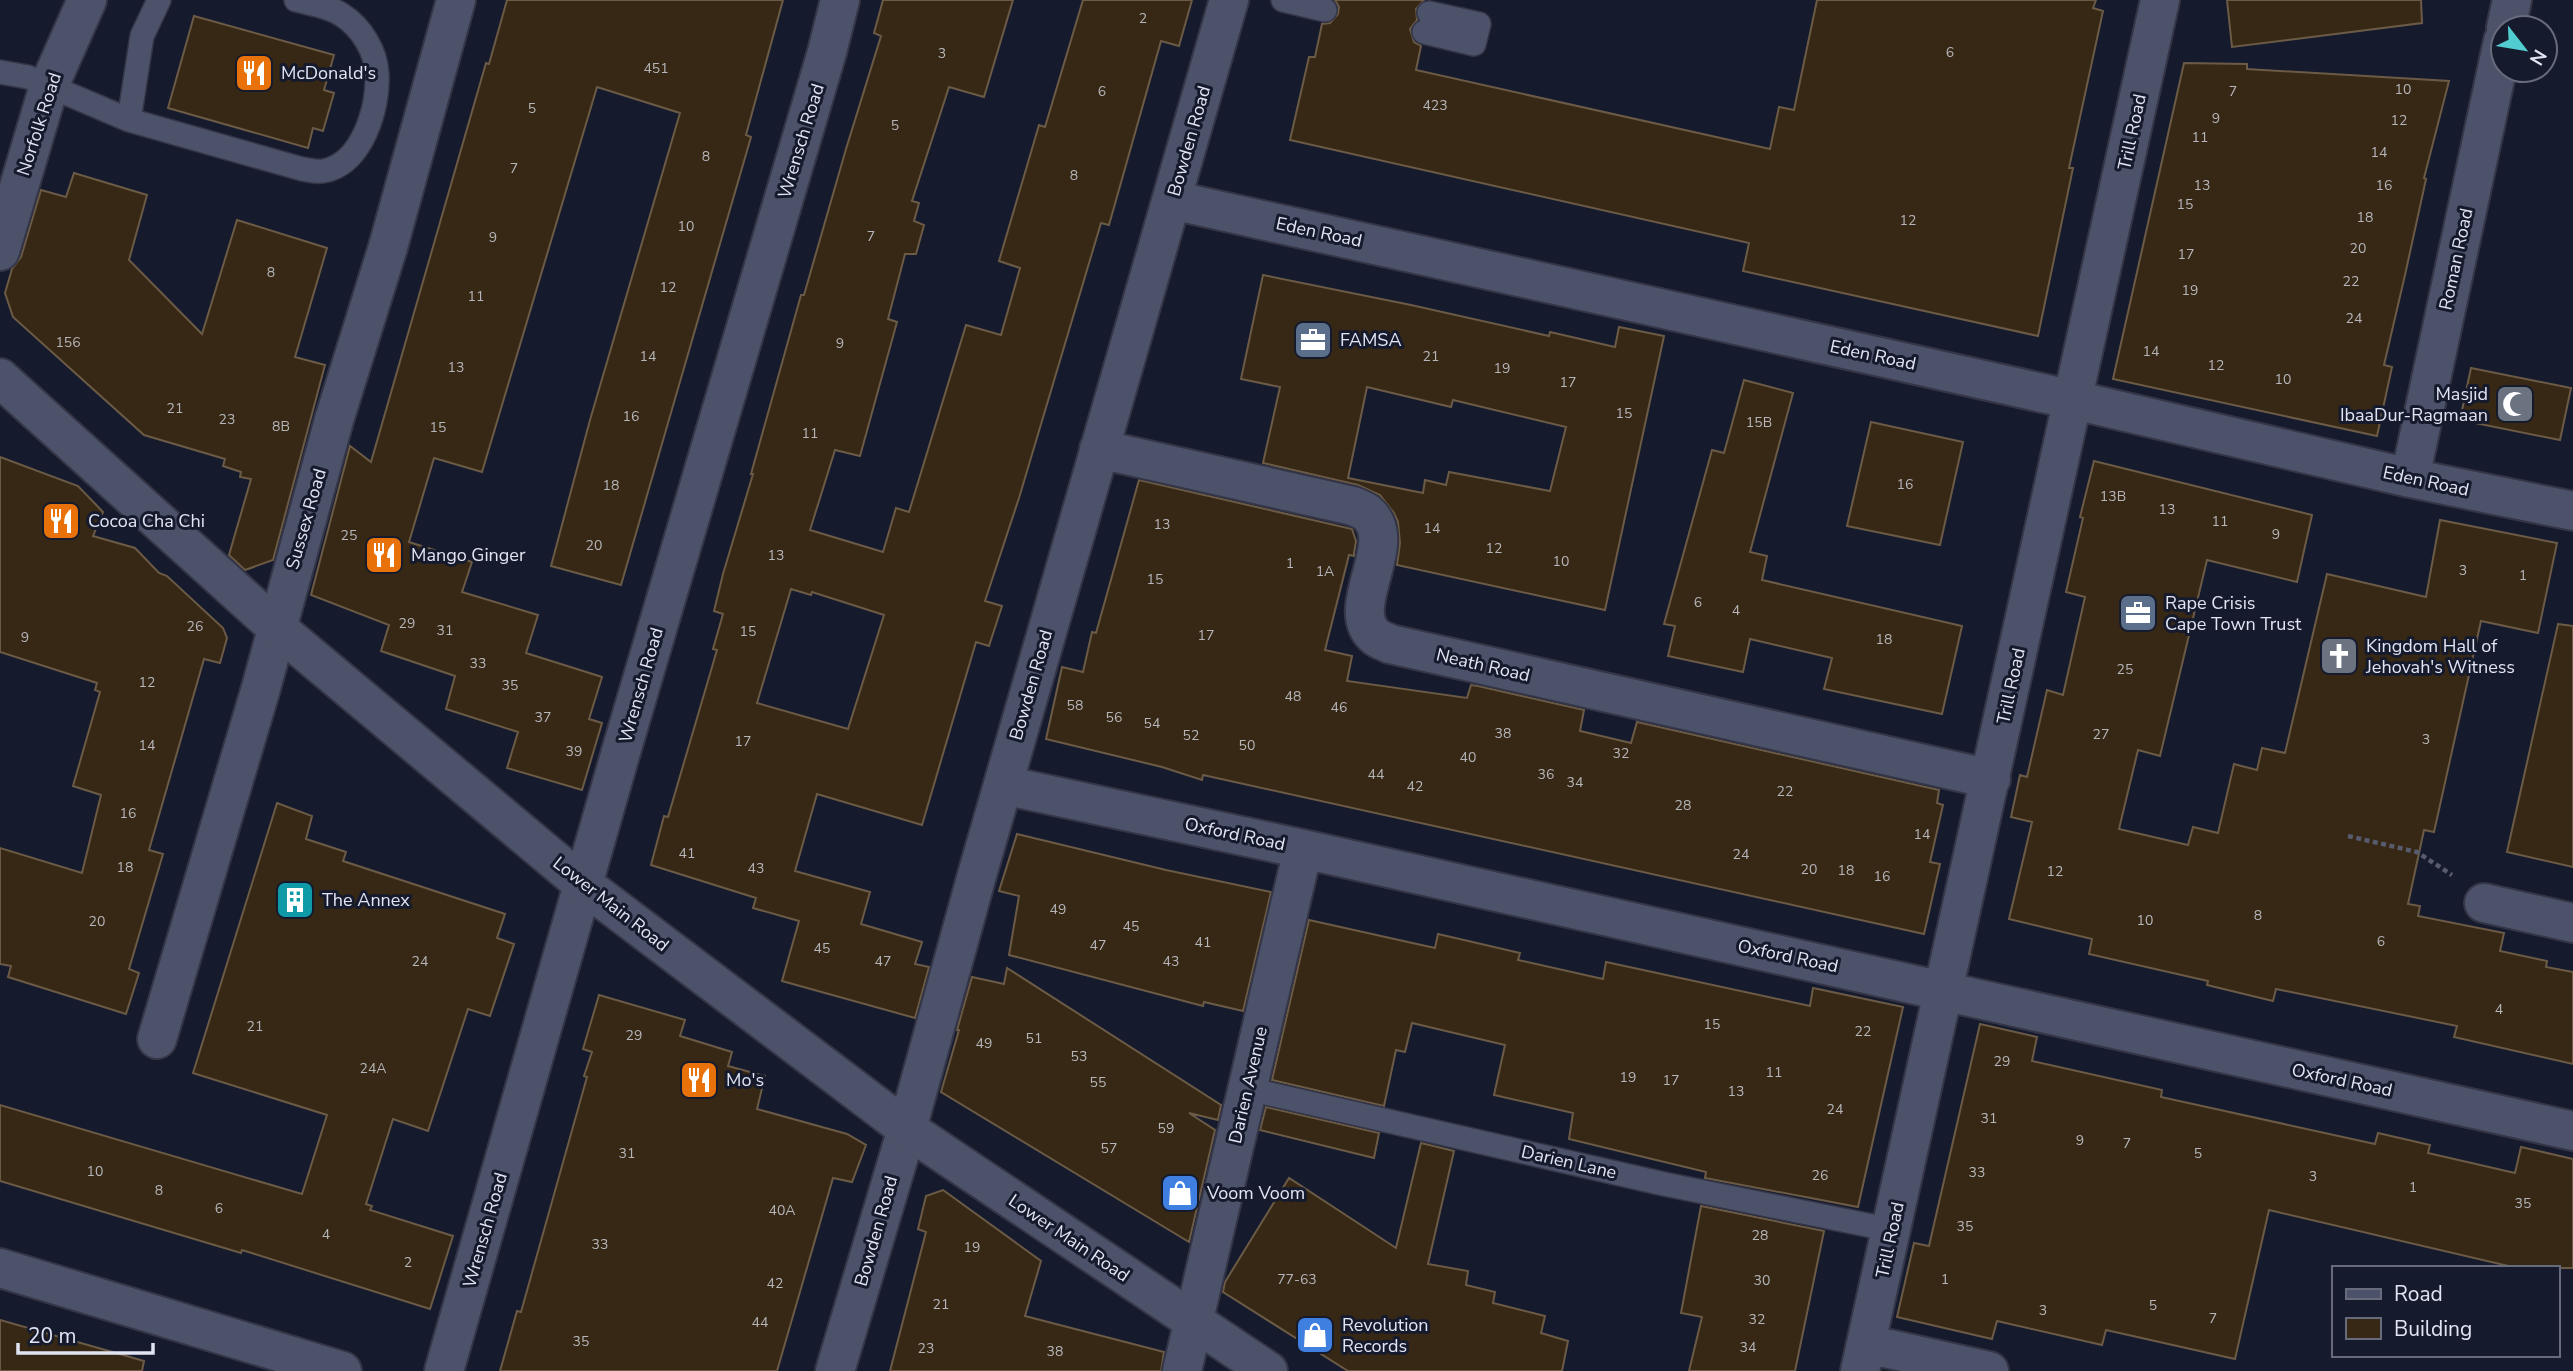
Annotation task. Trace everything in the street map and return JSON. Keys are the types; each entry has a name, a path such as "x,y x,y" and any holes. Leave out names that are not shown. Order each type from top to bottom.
{"street":[{"name":"Norfolk Road","path":"0,251 49,86 87,0"},
{"name":"Sussex Road","path":"157,1039 277,628 334,420 388,247 456,0"},
{"name":"Wrensch Road","path":"444,1371 642,679 841,0"},
{"name":"Bowden Road","path":"835,1371 907,1129 1228,0"},
{"name":"Trill Road","path":"1864,1357 2160,0"},
{"name":"Roman Road","path":"2410,478 2494,84"},
{"name":"Eden Road","path":"1172,200 2074,400 2410,478 2573,511"},
{"name":"Lower Main Road","path":"0,378 277,628 584,885 907,1129 1268,1371"},
{"name":"Neath Road","path":"1099,449 1353,506 1368,513 1377,528 1378,546 1365,604 1366,621 1374,636 1390,644 1991,779"},
{"name":"Oxford Road","path":"1003,785 2573,1131"},
{"name":"Darien Avenue","path":"1182,1371 1303,849"},
{"path":"2484,903 2573,923"},
{"path":"0,1268 342,1371"},
{"path":"1864,1357 1989,1371"}],"lane":[{"path":"129,120 142,36 159,0"},
{"path":"0,72 28,77 129,120 302,169 322,171 336,166 359,147 376,93 377,72 367,40 341,14 296,0"},
{"path":"1283,0 1325,10"},
{"name":"Darien Lane","path":"1248,1088 1664,1184 1892,1230"}],"path":[{"path":"2348,836 2417,852 2474,890 2484,903"}],"building":[{"path":"507,0 783,0 746,135 751,137 621,585 551,566 590,420 680,113 597,87 482,472 434,458 409,542 472,562 462,592 538,615 526,653 602,677 589,719 602,723 582,790 507,768 518,732 446,709 455,676 381,651 389,625 311,595 350,446 371,462 486,63 489,64"},
{"path":"883,0 1013,0 984,97 949,87 912,201 919,203 914,221 924,225 916,254 905,254 888,319 897,322 860,456 835,450 810,530 883,552 896,508 909,512 966,325 1001,335 1020,268 999,261 1039,125 1045,127 1083,0 1192,0 1179,46 1161,41 1109,225 1101,223 1019,498 985,601 1002,606 989,646 976,642 922,825 817,794 795,871 870,892 861,924 922,942 915,964 929,967 915,1018 782,981 799,921 753,908 756,898 651,865 664,816 668,817 717,650 713,649 723,614 714,611 723,574 801,295 804,295 881,36 874,33","holes":["791,589 811,595 812,592 884,615 848,729 757,703"]},
{"path":"1335,0 1424,0 1416,9 1417,20 1410,29 1414,42 1421,46 1416,70 1770,149 1779,107 1794,110 1817,0 2096,0 2093,8 2103,11 2069,168 2073,168 2038,336 1743,271 1749,243 1290,140 1309,57 1315,57 1322,24 1330,23 1338,14 1339,7"},
{"path":"2227,0 2421,0 2422,23 2232,47"},
{"name":"McDonald's","path":"194,16 334,55 324,90 334,93 323,131 313,128 308,148 168,108"},
{"path":"2184,63 2247,64 2247,69 2449,81 2424,178 2426,179 2384,365 2392,367 2377,436 2113,379"},
{"path":"74,173 147,195 129,260 202,334 237,220 327,248 295,357 325,365 273,560 245,570 229,555 251,479 240,477 241,472 223,466 225,459 144,435 13,317 5,293 12,269 21,257 41,190 66,197"},
{"path":"1263,275 1549,336 1550,332 1615,347 1619,327 1664,336 1605,610 1397,565 1400,543 1398,522 1380,495 1358,485 1263,463 1280,387 1241,379","holes":["1367,387 1451,407 1453,400 1566,427 1550,491 1449,472 1446,485 1425,480 1423,493 1348,478"]},
{"name":"Masjid IbaaDur-Ragmaan","path":"2471,368 2571,388 2560,440 2460,420"},
{"path":"1744,380 1793,393 1750,552 1767,556 1762,580 1962,626 1942,714 1824,689 1832,658 1750,639 1743,672 1668,656 1675,626 1664,624 1712,450 1724,453"},
{"path":"1871,422 1963,442 1940,545 1847,526"},
{"path":"0,457 78,486 103,512 93,536 135,548 159,573 167,576 223,628 227,638 220,663 204,659 149,850 163,854 129,969 139,973 126,1014 8,977 11,966 0,964 0,848 82,873 101,795 73,786 100,692 95,690 97,683 0,652"},
{"path":"2094,461 2312,515 2297,582 2207,560 2160,756 2138,750 2119,829 2188,845 2193,827 2218,833 2234,764 2257,770 2262,748 2285,753 2327,574 2426,597 2440,520 2557,543 2538,633 2481,621 2434,832 2424,830 2408,904 2420,906 2418,916 2504,933 2500,951 2547,961 2546,967 2573,972 2573,1064 2454,1037 2457,1026 2276,989 2273,1001 2207,985 2208,981 2089,954 2092,939 2009,919 2032,822 2011,817 2020,775 2027,777 2047,690 2063,695 2085,597 2066,592"},
{"path":"1139,480 1352,529 1356,541 1354,556 1349,555 1325,650 1352,656 1347,681 1467,698 1471,685 1478,686 1584,710 1580,731 1631,743 1637,722 1939,790 1937,803 1943,805 1930,862 1940,864 1924,934 1203,775 1202,780 1162,767 1046,739 1062,667 1083,672 1092,632 1096,633"},
{"path":"2558,624 2573,626 2573,867 2507,852"},
{"path":"277,803 312,816 306,839 346,852 343,861 505,914 497,938 514,944 490,1016 468,1009 428,1131 393,1119 366,1204 372,1206 370,1210 453,1236 430,1309 242,1250 241,1253 0,1181 0,1105 302,1194 327,1115 193,1073"},
{"path":"1017,834 1271,892 1243,1011 1204,1002 1203,1006 1009,955 1019,896 999,891"},
{"path":"1309,920 1435,948 1438,934 1520,953 1518,960 1603,979 1606,962 1810,1006 1813,988 1903,1007 1858,1207 1705,1178 1706,1172 1569,1139 1573,1113 1494,1095 1505,1045 1412,1023 1405,1052 1396,1050 1384,1106 1272,1080"},
{"path":"1007,968 1221,1105 1218,1120 1189,1113 1215,1130 1189,1242 941,1092 972,977 1004,984"},
{"path":"599,995 685,1020 680,1036 732,1052 728,1066 765,1076 757,1109 847,1134 866,1145 852,1182 833,1178 777,1371 500,1371 517,1311 521,1312 587,1077 584,1076 592,1052 583,1049"},
{"path":"1980,1024 2037,1037 2032,1061 2162,1090 2161,1097 2375,1144 2378,1133 2430,1145 2428,1153 2515,1173 2521,1147 2573,1159 2573,1268 2508,1266 2269,1210 2235,1359 2106,1330 2102,1345 1997,1321 1992,1339 1897,1317 1914,1243 1929,1246"},
{"path":"1266,1107 1379,1133 1374,1158 1260,1130"},
{"path":"1421,1143 1454,1151 1428,1264 1468,1271 1466,1285 1495,1292 1493,1303 1545,1316 1541,1333 1568,1341 1562,1371 1348,1371 1223,1292 1225,1282 1289,1178 1396,1248"},
{"path":"943,1190 1041,1261 1025,1316 1164,1352 1161,1371 890,1371 926,1232 918,1229 926,1196"},
{"path":"1701,1206 1824,1231 1795,1371 1689,1371 1702,1317 1681,1313"},
{"path":"0,1320 144,1361 142,1371 0,1371"}],"place":[{"name":"McDonald's","path":"254,73"},
{"name":"FAMSA","path":"1313,340"},
{"name":"Masjid IbaaDur-Ragmaan","path":"2515,404"},
{"name":"Cocoa Cha Chi","path":"61,521"},
{"name":"Mango Ginger","path":"384,555"},
{"name":"Rape Crisis Cape Town Trust","path":"2138,613"},
{"name":"Kingdom Hall of Jehovah's Witness","path":"2339,656"},
{"name":"The Annex","path":"295,900"},
{"name":"Mo's","path":"699,1080"},
{"name":"Voom Voom","path":"1180,1193"},
{"name":"Revolution Records","path":"1315,1335"}]}
